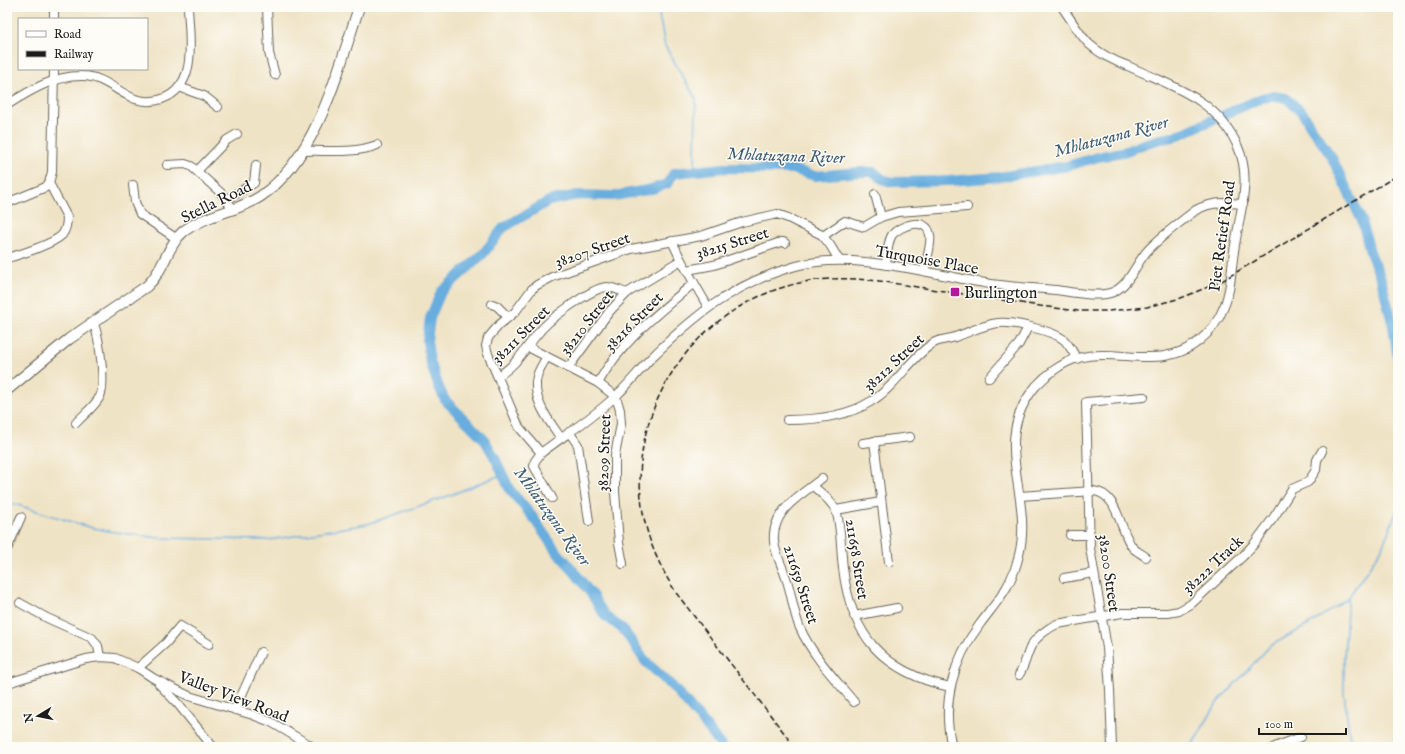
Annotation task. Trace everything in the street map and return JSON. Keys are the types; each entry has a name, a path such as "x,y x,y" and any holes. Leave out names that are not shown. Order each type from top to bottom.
{"main road":[{"name":"Stella Road","path":"7,390 69,339 152,282 177,239 184,231 214,215 250,203 268,191 289,169 303,151 324,111 359,7"}],"street":[{"path":"54,7 54,18"},
{"path":"7,105 39,86 54,80 77,76 92,77 136,99 156,101 170,96 179,87 187,74 190,62 188,7"},
{"path":"266,7 269,53 275,75"},
{"name":"Piet Retief Road","path":"1062,7 1088,43 1098,50 1119,62 1184,91 1210,109 1233,137 1240,151 1245,173 1243,204 1235,244 1228,294 1224,308 1211,330 1196,343 1182,351 1158,358 1106,356 1077,359"},
{"path":"7,203 46,187 49,183 52,172 54,70"},
{"path":"179,87 204,96 218,107"},
{"path":"197,171 227,140 237,134"},
{"path":"303,151 356,150 367,149 377,145"},
{"path":"167,165 189,165 221,193 233,209"},
{"path":"226,200 254,183 256,166"},
{"path":"7,258 47,244 57,238 64,231 67,224 67,217 49,183"},
{"path":"133,185 135,202 140,214 177,239"},
{"path":"875,194 881,217"},
{"name":"Turquoise Place","path":"541,453 598,412 616,396 652,358 708,307 736,290 764,276 798,265 839,260 886,265 1005,286 1091,294 1111,293 1123,285 1140,259 1149,249 1196,210 1216,203 1243,204"},
{"path":"823,236 845,221 864,227 881,217 898,212 967,207"},
{"name":"38207 Street","path":"541,453 520,427 514,417 487,350 487,342 495,329 515,312 532,289 547,279 621,252 644,246 701,236 742,222 777,214 794,220 818,232 830,245 839,260"},
{"path":"886,265 889,242 894,233 909,224 922,225 927,228 930,236 924,272"},
{"path":"672,241 708,307"},
{"name":"38215 Street","path":"687,270 714,265 780,242 785,243"},
{"name":"38210 Street","path":"568,368 609,312 627,293 681,260"},
{"name":"38216 Street","path":"598,383 632,337 694,283"},
{"name":"38211 Street","path":"498,376 507,370 528,347 538,333 555,317 594,291 610,287 627,293"},
{"path":"492,304 497,306 508,317"},
{"path":"76,423 99,399 102,391 99,347 93,322"},
{"name":"38212 Street","path":"787,420 827,417 855,410 870,403 880,395 911,361 936,341 953,338 978,327 1000,322 1010,322 1048,332 1064,340 1069,345 1077,359"},
{"path":"989,378 1019,344 1028,326"},
{"name":"38209 Street","path":"528,347 598,383 616,396 620,410 621,424 615,455 615,492 619,543 623,564"},
{"path":"546,357 537,377 536,383 538,400 541,408 561,438"},
{"path":"952,747 948,725 948,711 950,687 955,667 969,640 999,600 1012,576 1019,556 1023,532 1020,496 1013,455 1015,427 1026,399 1037,385 1046,376 1077,359"},
{"name":"38200 Street","path":"1112,747 1109,668 1089,535 1086,402 1144,397"},
{"path":"569,432 578,445 589,521"},
{"path":"864,443 910,437"},
{"path":"874,441 889,562"},
{"name":"38222 Track","path":"1019,675 1025,666 1032,645 1047,629 1057,624 1122,613 1168,613 1179,610 1191,604 1254,544 1292,489 1308,482 1316,470 1316,460 1322,451"},
{"path":"541,453 535,461 534,466 552,498"},
{"name":"211659 Street","path":"822,478 788,506 781,514 774,529 774,546 786,576 800,628 812,649 854,702"},
{"name":"211658 Street","path":"814,486 836,510 846,593 854,616 862,631 873,646 891,663 906,672 950,687"},
{"path":"1020,496 1099,491 1111,501 1133,548 1146,557"},
{"path":"836,510 881,502"},
{"path":"7,549 21,517"},
{"path":"1070,535 1089,535"},
{"path":"1064,578 1094,573"},
{"path":"20,603 47,618 92,638 98,646 100,656"},
{"path":"854,616 897,608"},
{"path":"138,668 166,643 180,626 209,644"},
{"path":"235,710 261,652"},
{"name":"Valley View Road","path":"7,684 86,659 100,656 114,658 138,668 153,678 189,696 253,715 271,722 313,747"},
{"path":"153,678 178,704 213,747"},
{"path":"1275,747 1286,745 1301,737"}],"waterway":[{"path":"658,9 665,46 696,99 695,170"},
{"name":"Mhlatuzana River","path":"722,747 672,686 645,661 623,629 605,616 592,595 556,551 532,516 510,490 484,439 445,400 430,361 427,341 430,318 441,292 483,254 503,228 549,201 577,195 614,196 652,189 667,184 674,173 724,168 792,169 815,176 874,172 882,179 892,182 949,181 999,177 1067,166 1126,151 1160,139 1174,137 1262,98 1273,96 1286,98 1303,113 1331,156 1362,221 1370,252 1381,279 1393,326 1398,358"},
{"path":"8,502 89,527 114,532 160,538 269,540 368,524 448,496 503,474"},
{"path":"1191,747 1217,703 1270,646 1310,624 1348,598 1381,550 1398,508"},
{"path":"1348,598 1344,658 1344,693 1351,747"}],"railway":[{"path":"795,747 677,594 662,568 650,540 641,499 641,457 650,418 667,381 691,348 720,320 755,298 795,284 826,279 858,279 879,281 1078,311 1108,311 1147,307 1181,298 1220,282 1398,175"}],"place":[{"name":"Burlington","path":"955,292"}]}
